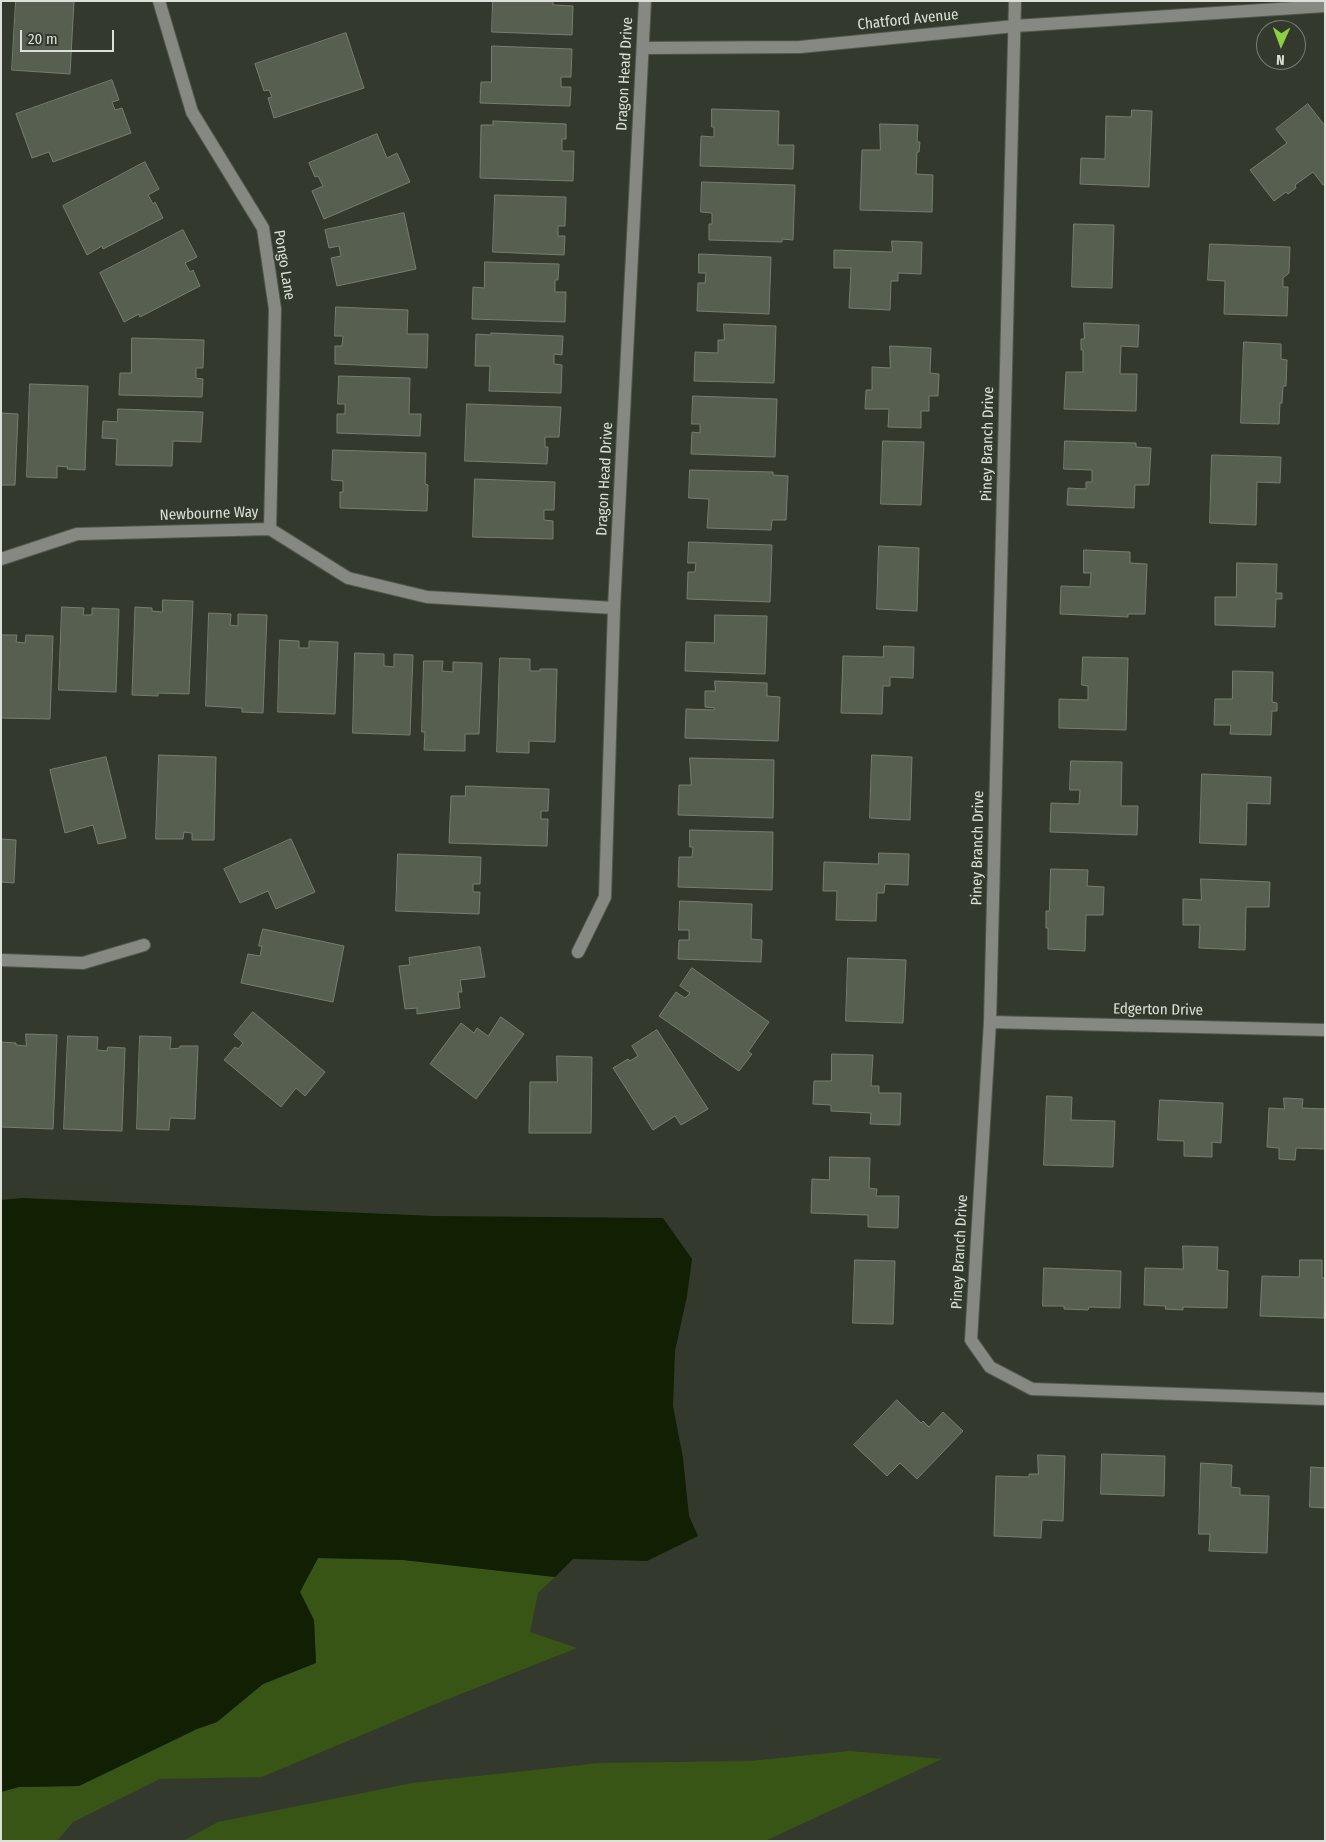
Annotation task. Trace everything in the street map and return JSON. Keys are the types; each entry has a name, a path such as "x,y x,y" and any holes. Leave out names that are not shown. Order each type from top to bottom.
{"street":[{"name":"Pongo Lane","path":"159,1 192,112 263,228 275,309 270,529"},
{"name":"Dragon Head Drive","path":"578,952 605,897 614,608 645,1"},
{"name":"Piney Branch Drive","path":"1016,1 990,1022 971,1340 990,1367 1032,1389 1325,1399"},
{"name":"Chatford Avenue","path":"643,48 800,47 1015,26 1325,6"},
{"name":"Newbourne Way","path":"1,559 77,534 270,529 348,578 418,595 614,608"},
{"path":"1,960 83,963 144,945"},
{"name":"Edgerton Drive","path":"990,1022 1325,1030"}],"green space":[{"path":"318,1558 403,1560 555,1577 538,1593 530,1632 577,1648 433,1705 262,1777 160,1779 73,1822 57,1841 1,1841 1,1792 19,1787 79,1786 197,1729 217,1722 263,1684 316,1663 314,1620 300,1592"},
{"path":"849,1751 942,1759 765,1841 183,1841 218,1822 412,1783 599,1763 749,1761"}],"shaded area":[{"path":"23,1198 434,1216 663,1218 692,1259 687,1296 675,1351 673,1406 683,1458 689,1516 698,1536 647,1561 573,1559 555,1577 403,1560 318,1558 300,1592 314,1620 316,1663 263,1684 217,1722 197,1729 79,1786 19,1787 1,1792 1,1200"}],"building":[{"path":"16,1 74,1 70,74 12,70"},
{"path":"493,1 553,1 553,5 573,6 572,35 492,32"},
{"path":"346,33 364,88 274,118 268,98 272,97 269,90 264,91 255,64"},
{"path":"492,46 572,49 571,77 561,77 561,87 571,87 570,106 480,103 481,82 491,82"},
{"path":"112,80 119,100 112,102 115,110 122,108 131,133 53,162 49,152 32,158 16,114"},
{"path":"1308,104 1325,126 1325,184 1323,185 1313,172 1295,185 1296,188 1288,194 1286,192 1274,201 1250,170 1287,143 1276,129"},
{"path":"712,109 779,111 778,145 794,145 793,169 700,166 701,136 714,137"},
{"path":"1132,110 1152,111 1149,187 1080,184 1081,158 1105,159 1106,116 1131,117"},
{"path":"493,121 566,124 566,139 562,139 562,151 574,151 573,181 480,178 481,125 493,125"},
{"path":"880,124 918,125 917,142 920,142 919,152 917,152 916,174 933,175 932,212 860,210 862,150 880,150"},
{"path":"377,134 387,158 397,153 410,182 324,219 312,191 323,186 318,176 315,177 309,163"},
{"path":"145,162 159,189 148,195 153,204 155,202 163,218 103,249 102,246 87,255 63,206"},
{"path":"702,182 795,185 793,240 782,239 782,242 709,240 709,224 712,224 712,213 701,212"},
{"path":"495,195 566,197 565,226 558,226 558,236 565,236 564,255 493,252"},
{"path":"404,213 416,269 337,286 331,258 341,256 339,246 329,248 325,230"},
{"path":"1074,224 1114,225 1112,288 1072,287"},
{"path":"183,230 197,257 185,263 190,272 193,270 200,286 140,317 139,314 124,322 100,273"},
{"path":"892,241 922,242 921,274 898,273 898,281 891,281 890,310 849,308 851,268 834,268 834,250 892,252"},
{"path":"1210,244 1290,247 1289,273 1283,278 1283,287 1288,287 1287,316 1224,314 1225,281 1208,280"},
{"path":"699,254 771,257 769,314 697,311 698,283 705,283 706,273 699,273"},
{"path":"485,262 559,264 558,280 555,280 555,292 566,292 565,322 472,319 473,287 484,288"},
{"path":"336,307 408,310 407,334 428,334 427,368 335,364 335,346 342,346 343,336 335,336"},
{"path":"1084,323 1139,325 1138,347 1121,346 1120,374 1137,374 1136,411 1064,409 1066,372 1083,372 1081,339 1084,339"},
{"path":"724,324 776,326 774,383 694,381 695,352 718,353 718,340 724,340"},
{"path":"491,333 563,336 562,355 554,354 554,364 562,365 561,393 489,391 490,366 475,366 476,334 491,335"},
{"path":"132,338 204,340 203,368 196,368 196,378 203,379 202,397 119,395 120,373 131,373"},
{"path":"1244,342 1281,344 1281,359 1287,360 1286,386 1283,386 1279,424 1241,423"},
{"path":"890,346 931,348 930,373 939,374 938,396 929,396 929,411 921,411 921,428 888,427 889,409 865,409 866,390 872,390 872,367 890,368"},
{"path":"339,376 410,378 409,414 421,414 420,436 337,433 337,414 345,414 345,404 338,404"},
{"path":"30,384 88,386 85,470 67,469 68,467 57,466 57,478 27,477"},
{"path":"693,396 777,399 775,457 691,454 692,432 700,433 700,424 692,424"},
{"path":"467,404 561,407 559,437 545,437 545,447 548,447 547,464 465,461"},
{"path":"118,409 203,412 201,442 173,441 172,466 116,465 117,439 102,438 103,421 117,422"},
{"path":"1,413 18,414 15,485 1,485"},
{"path":"883,441 924,442 921,505 881,504"},
{"path":"1065,441 1136,443 1136,447 1151,448 1149,485 1135,485 1134,508 1067,505 1068,488 1086,489 1086,482 1092,482 1092,470 1064,469"},
{"path":"333,450 426,453 425,484 428,485 427,511 340,508 340,492 343,492 343,481 332,480"},
{"path":"1212,455 1281,457 1280,483 1257,482 1256,525 1210,523"},
{"path":"690,470 773,472 773,475 788,476 786,520 772,520 771,530 707,528 709,499 689,498"},
{"path":"475,479 555,482 554,510 544,510 544,520 553,521 553,539 473,537"},
{"path":"689,542 772,545 770,602 687,599 688,572 695,572 696,563 688,563"},
{"path":"879,546 919,548 917,611 877,609"},
{"path":"1084,550 1130,552 1130,563 1147,564 1145,614 1128,614 1128,617 1060,614 1061,586 1090,587 1091,573 1084,573"},
{"path":"1237,563 1277,564 1276,593 1282,593 1282,599 1276,599 1275,627 1215,625 1215,597 1236,597"},
{"path":"163,600 193,601 189,694 158,693 158,696 132,695 135,607 152,608 152,611 162,612"},
{"path":"62,607 84,608 83,615 92,615 92,608 119,609 116,692 59,690"},
{"path":"209,613 231,614 230,625 238,626 238,614 267,615 263,713 242,712 242,708 206,706"},
{"path":"715,615 767,616 765,674 685,671 686,642 714,643"},
{"path":"1,635 17,635 16,642 25,643 26,635 53,636 50,719 1,718"},
{"path":"280,640 299,641 299,648 309,648 309,641 338,642 335,714 278,712"},
{"path":"884,646 914,647 913,678 890,677 890,686 883,686 882,714 841,713 843,656 883,657"},
{"path":"355,653 384,654 384,666 394,667 394,654 413,655 410,735 353,733"},
{"path":"1083,657 1128,658 1126,730 1059,728 1059,699 1088,700 1088,686 1082,685"},
{"path":"500,658 530,659 530,671 557,669 555,742 529,741 529,753 497,752"},
{"path":"424,661 443,661 442,671 453,672 453,662 482,663 479,734 465,734 465,751 424,750 425,732 422,732"},
{"path":"1233,671 1273,672 1272,702 1277,703 1277,711 1272,711 1271,735 1230,734 1231,725 1214,725 1215,699 1232,699"},
{"path":"715,681 767,683 767,696 780,697 778,741 685,738 686,709 714,710 715,708 705,707 705,691 715,691"},
{"path":"159,755 216,757 214,840 192,840 192,833 184,832 183,839 156,839"},
{"path":"872,755 912,757 910,820 870,818"},
{"path":"106,757 126,838 98,844 93,825 65,833 50,770"},
{"path":"690,758 774,760 773,818 678,815 679,785 691,785"},
{"path":"1071,761 1122,762 1121,806 1138,806 1137,835 1050,832 1051,803 1079,804 1080,790 1070,790"},
{"path":"1202,774 1271,777 1270,804 1247,803 1246,845 1200,843"},
{"path":"466,786 549,789 548,811 541,811 541,819 548,819 547,846 449,843 451,796 465,796"},
{"path":"690,830 773,832 772,890 678,887 679,857 692,857 693,847 690,847"},
{"path":"1,839 16,840 14,883 1,882"},
{"path":"291,839 315,892 276,909 268,891 240,903 224,869"},
{"path":"879,853 909,854 908,885 885,884 884,893 877,893 876,921 836,920 837,891 823,891 824,862 878,864"},
{"path":"398,854 481,857 480,884 473,884 473,892 480,892 479,914 396,911"},
{"path":"1051,869 1088,870 1087,886 1104,887 1103,915 1086,915 1085,951 1048,949 1046,911 1049,911"},
{"path":"1201,879 1270,882 1269,907 1246,907 1245,950 1199,948 1200,925 1183,925 1183,899 1201,900"},
{"path":"680,901 752,904 751,939 762,940 761,962 678,959 679,940 689,940 689,930 679,930"},
{"path":"263,929 344,946 333,1002 241,983 248,954 260,956 262,946 259,946"},
{"path":"480,947 485,977 460,980 462,992 458,992 460,1008 417,1014 417,1008 405,1009 399,966 410,965 409,958"},
{"path":"848,958 906,960 903,1023 846,1021"},
{"path":"692,968 769,1022 748,1052 752,1054 739,1071 659,1016 676,992 685,998 690,993 680,986"},
{"path":"253,1012 325,1072 305,1096 296,1088 281,1107 224,1060 235,1047 238,1049 243,1043 234,1035"},
{"path":"501,1017 524,1034 476,1099 430,1064 461,1023 474,1033 477,1028 488,1036"},
{"path":"657,1030 708,1109 681,1125 675,1116 653,1130 613,1068 628,1059 630,1061 638,1056 632,1046"},
{"path":"26,1034 57,1035 53,1129 1,1127 1,1042 26,1046"},
{"path":"68,1036 98,1037 97,1050 107,1051 108,1047 125,1048 122,1131 64,1129"},
{"path":"140,1036 171,1037 170,1049 180,1048 180,1046 198,1046 195,1119 170,1118 169,1130 137,1129"},
{"path":"832,1054 873,1055 871,1086 879,1086 879,1093 901,1093 900,1125 870,1124 871,1113 831,1111 831,1105 813,1104 814,1081 831,1081"},
{"path":"557,1056 592,1057 591,1133 529,1133 530,1082 557,1082"},
{"path":"1047,1096 1072,1097 1071,1120 1115,1121 1113,1167 1044,1165"},
{"path":"1284,1098 1303,1099 1302,1108 1325,1109 1325,1149 1296,1148 1295,1160 1279,1159 1279,1148 1267,1147 1269,1108 1284,1109"},
{"path":"1160,1100 1223,1103 1221,1143 1212,1142 1212,1157 1184,1156 1184,1141 1158,1140"},
{"path":"830,1157 870,1158 869,1188 877,1189 876,1196 899,1196 898,1228 868,1227 868,1215 811,1213 812,1179 829,1180"},
{"path":"1183,1246 1218,1247 1217,1270 1228,1271 1227,1308 1183,1307 1183,1310 1165,1309 1166,1306 1144,1305 1145,1268 1183,1269"},
{"path":"855,1260 895,1261 893,1324 853,1323"},
{"path":"1300,1260 1322,1260 1322,1278 1325,1278 1324,1318 1260,1316 1262,1276 1299,1277"},
{"path":"1044,1268 1121,1271 1120,1308 1089,1307 1088,1310 1064,1309 1064,1306 1043,1306"},
{"path":"897,1400 921,1423 923,1421 929,1427 943,1412 963,1431 917,1479 900,1463 887,1476 854,1445"},
{"path":"1102,1454 1165,1456 1164,1496 1101,1494"},
{"path":"1038,1455 1065,1456 1063,1521 1042,1520 1041,1538 994,1536 996,1476 1029,1477 1029,1474 1038,1474"},
{"path":"1201,1463 1232,1465 1231,1487 1240,1488 1240,1495 1269,1496 1267,1553 1209,1551 1210,1534 1199,1534"},
{"path":"1311,1467 1325,1468 1325,1508 1310,1507"}]}
